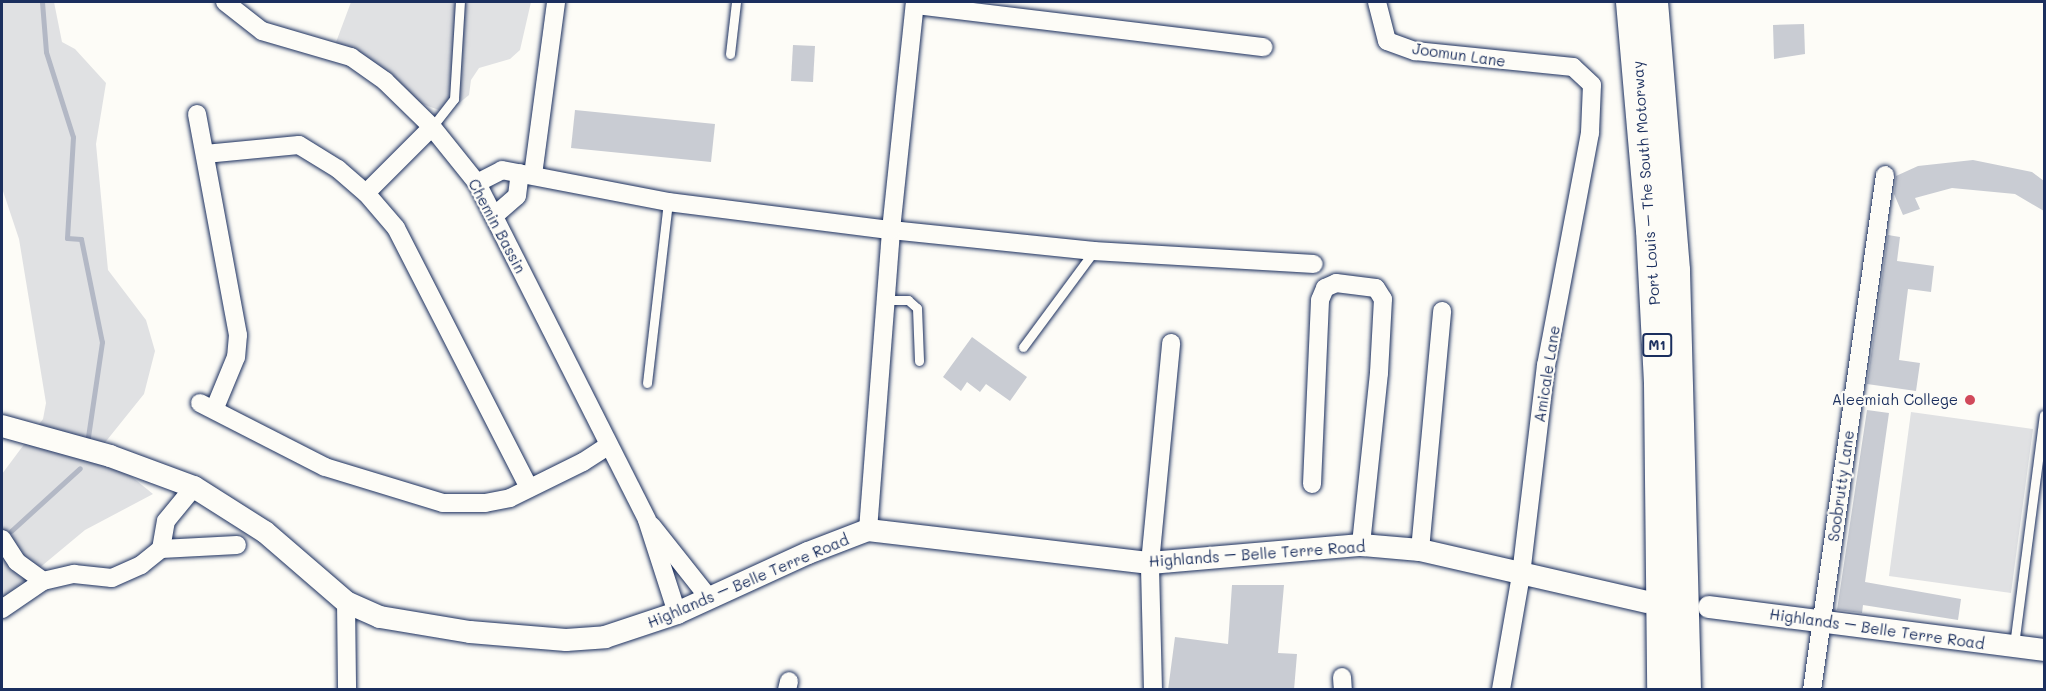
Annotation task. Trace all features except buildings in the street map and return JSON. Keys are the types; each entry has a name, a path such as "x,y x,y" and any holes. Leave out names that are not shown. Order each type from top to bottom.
{"highway":[{"name":"Port Louis – The South Motorway","path":"1631,2 1651,230 1659,383 1662,690"},
{"name":"Port Louis – The South Motorway","path":"1653,2 1675,271 1686,690"}],"street":[{"name":"Chemin Bassin","path":"225,2 262,31 351,57 385,81 432,127 477,183 647,520"},
{"path":"494,216 517,196 526,174 556,2"},
{"name":"Joomun Lane","path":"1377,2 1387,41 1415,51 1573,67"},
{"path":"868,530 891,230 915,3 1263,47"},
{"name":"Amicale Lane","path":"1501,690 1521,575 1546,365 1590,133 1592,85 1573,67"},
{"path":"197,114 238,335 236,357 207,407 325,467 443,503 485,503 529,488 584,462 609,445"},
{"path":"366,193 432,127"},
{"path":"205,154 298,146 338,169 366,193 396,228 529,488"},
{"path":"477,183 502,170 668,202 891,230 1094,251 1314,264"},
{"name":"Soobrutty Lane","path":"1812,690 1885,175"},
{"path":"1312,484 1320,300 1325,288 1336,283 1376,288 1383,299 1379,373 1361,545"},
{"path":"1420,550 1442,311"},
{"path":"1153,690 1150,563 1171,343"},
{"name":"Highlands – Belle Terre Road","path":"2,426 110,456 194,487 265,532 346,602 380,617 426,626 566,640 605,637 677,614 807,553 868,530 1150,563 1361,545 1420,550 1521,575 1647,602"},
{"path":"161,549 166,521 194,487"},
{"path":"647,520 709,598"},
{"path":"647,520 663,579 677,614"},
{"path":"2,539 17,561 43,581"},
{"path":"2,609 43,581 74,574 112,578 141,565 161,549 237,545"},
{"path":"346,602 347,690"},
{"name":"Highlands – Belle Terre Road","path":"1709,608 1821,619 2044,650"}],"lane":[{"path":"432,127 454,99 460,2"},
{"path":"729,54 736,2"},
{"path":"647,383 668,202"},
{"path":"1023,347 1094,251"},
{"path":"886,300 908,300 917,309 918,361"},
{"path":"2014,647 2044,416"}],"shaded area":[{"path":"2,2 54,2 62,42 75,49 106,83 96,144 108,270 146,320 155,351 144,394 99,450 153,494 85,530 2,599 2,474 43,419 46,403 19,239 2,188"},
{"path":"351,2 531,2 520,50 510,59 479,68 471,80 469,95 447,113 390,92 335,45"},
{"path":"1911,412 2033,429 2011,593 1889,576"}],"waterway":[{"path":"42,2 46,52 73,137 67,238 81,239 102,342 87,443"},
{"path":"11,531 80,468"}],"place":[{"name":"Aleemiah College","path":"1970,400"}]}
